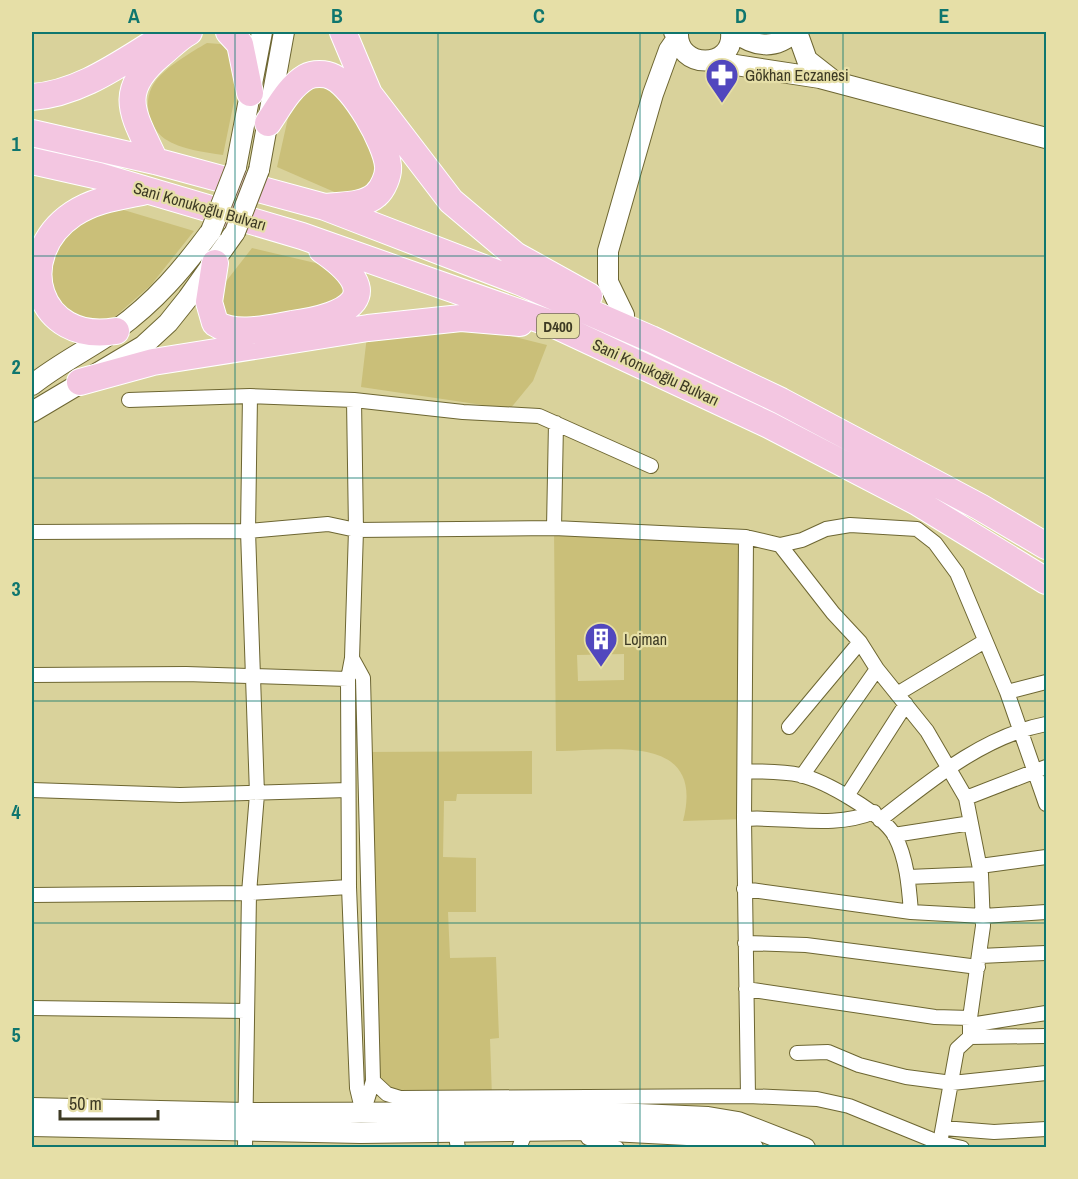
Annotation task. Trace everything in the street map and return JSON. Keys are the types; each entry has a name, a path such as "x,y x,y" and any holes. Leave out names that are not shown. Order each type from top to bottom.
{"highway":[{"path":"32,97 47,96 102,75 172,32"},
{"path":"155,161 135,116 133,92 143,69 189,32"},
{"path":"229,32 240,44 250,93"},
{"path":"343,32 369,94 451,201 515,255 624,315 651,339"},
{"path":"268,123 287,93 307,76 322,74 334,77 356,99 385,153 389,168 386,181 376,195 362,202 325,207"},
{"name":"Sani Konukoğlu Bulvarı","path":"32,133 155,161 325,207 520,282 651,339 781,401 980,507 1047,546"},
{"name":"Sani Konukoğlu Bulvarı","path":"32,161 99,176 302,236 555,325 780,430 917,502 1047,581"},
{"path":"116,331 96,334 78,330 54,316 42,298 39,288 43,251 55,230 84,207 106,198 150,191"},
{"path":"215,263 208,302 215,323 222,328 258,329 321,320 345,311 356,295 355,284 349,271 302,236"},
{"path":"80,382 153,362 368,328 461,318 555,325"}],"main road":[{"path":"32,385 116,331 150,304 179,274 212,231 236,167 262,32"},
{"path":"32,412 142,346 168,323 215,263 235,232 259,170 284,32"},
{"path":"653,94 668,74 681,65 705,61 725,53 734,32 747,42 761,45 780,41 795,32 807,60 835,82"},
{"path":"624,315 608,282 608,251 653,94 677,33"},
{"path":"677,33 685,53 705,61 794,72 1047,138"},
{"path":"32,1108 245,1130"},
{"path":"362,1131 520,1112 708,1117 738,1122 805,1148"},
{"path":"32,1126 362,1131 457,1139 706,1136 731,1140 753,1148"}],"street":[{"path":"245,1130 249,893 257,794 248,531 250,396"},
{"path":"129,400 250,396 354,400 463,412 539,416 651,466"},
{"path":"354,400 356,530 352,658 348,679 349,887 357,1088 362,1131"},
{"path":"554,528 556,423"},
{"path":"32,532 248,531 328,524 356,530 554,528 747,537 780,545 802,540 826,529 850,525 917,529 935,543 957,573 1007,692 1020,729 1041,768 1047,804"},
{"path":"747,537 744,889 748,1096"},
{"path":"780,545 833,613 860,642 877,669 927,731 966,798 981,870 983,916 970,1027 957,1049 940,1143"},
{"path":"847,796 902,699 985,641"},
{"path":"789,727 860,642"},
{"path":"352,658 363,678 373,1081 362,1131"},
{"path":"802,776 877,669"},
{"path":"32,675 348,679"},
{"path":"1007,692 1047,682"},
{"path":"744,819 769,817 823,821 877,816 948,767 1020,729 1047,724"},
{"path":"966,798 1041,768"},
{"path":"745,771 802,776 847,796 877,816 894,836 908,877 911,912"},
{"path":"32,790 257,794 348,790"},
{"path":"894,836 971,823"},
{"path":"908,877 981,870 1047,857"},
{"path":"32,895 249,893 349,887"},
{"path":"744,889 911,912 983,916 1047,912"},
{"path":"745,943 806,945 979,961 1047,953"},
{"path":"746,989 935,1017 970,1027 1047,1036"},
{"path":"32,1008 246,1011"},
{"path":"970,1027 1047,1013"},
{"path":"797,1053 828,1052 860,1065 906,1077 952,1083 1047,1072"},
{"path":"373,1081 387,1094 399,1098 748,1096 817,1099 849,1106 940,1143 962,1148"},
{"path":"520,1112 567,1096"},
{"path":"943,1128 994,1132 1047,1129"},
{"path":"588,1138 617,1148"}],"shaded area":[{"path":"207,43 220,44 231,49 238,82 223,155 201,152 172,143 154,128 149,113 151,89 159,77 179,60"},
{"path":"316,83 342,93 380,159 379,175 360,194 339,194 277,167 292,100"},
{"path":"117,208 194,231 151,285 110,321 93,324 70,313 55,296 50,264 58,238 80,220"},
{"path":"252,248 328,266 342,284 344,297 317,310 230,320 217,309 217,293"},
{"path":"455,330 491,331 547,345 533,381 510,409 361,387 367,336"},
{"path":"554,528 746,537 744,819 683,821 686,792 681,773 668,760 649,753 603,749 556,751","holes":["624,654 624,680 578,681 577,655"]},
{"path":"532,751 532,794 457,794 456,801 444,801 443,857 476,858 476,912 448,912 450,958 496,957 499,1038 490,1039 492,1097 400,1098 379,1085 365,752"}],"place":[{"name":"Gökhan Eczanesi","path":"722,104"},
{"name":"Lojman","path":"601,668"}]}
